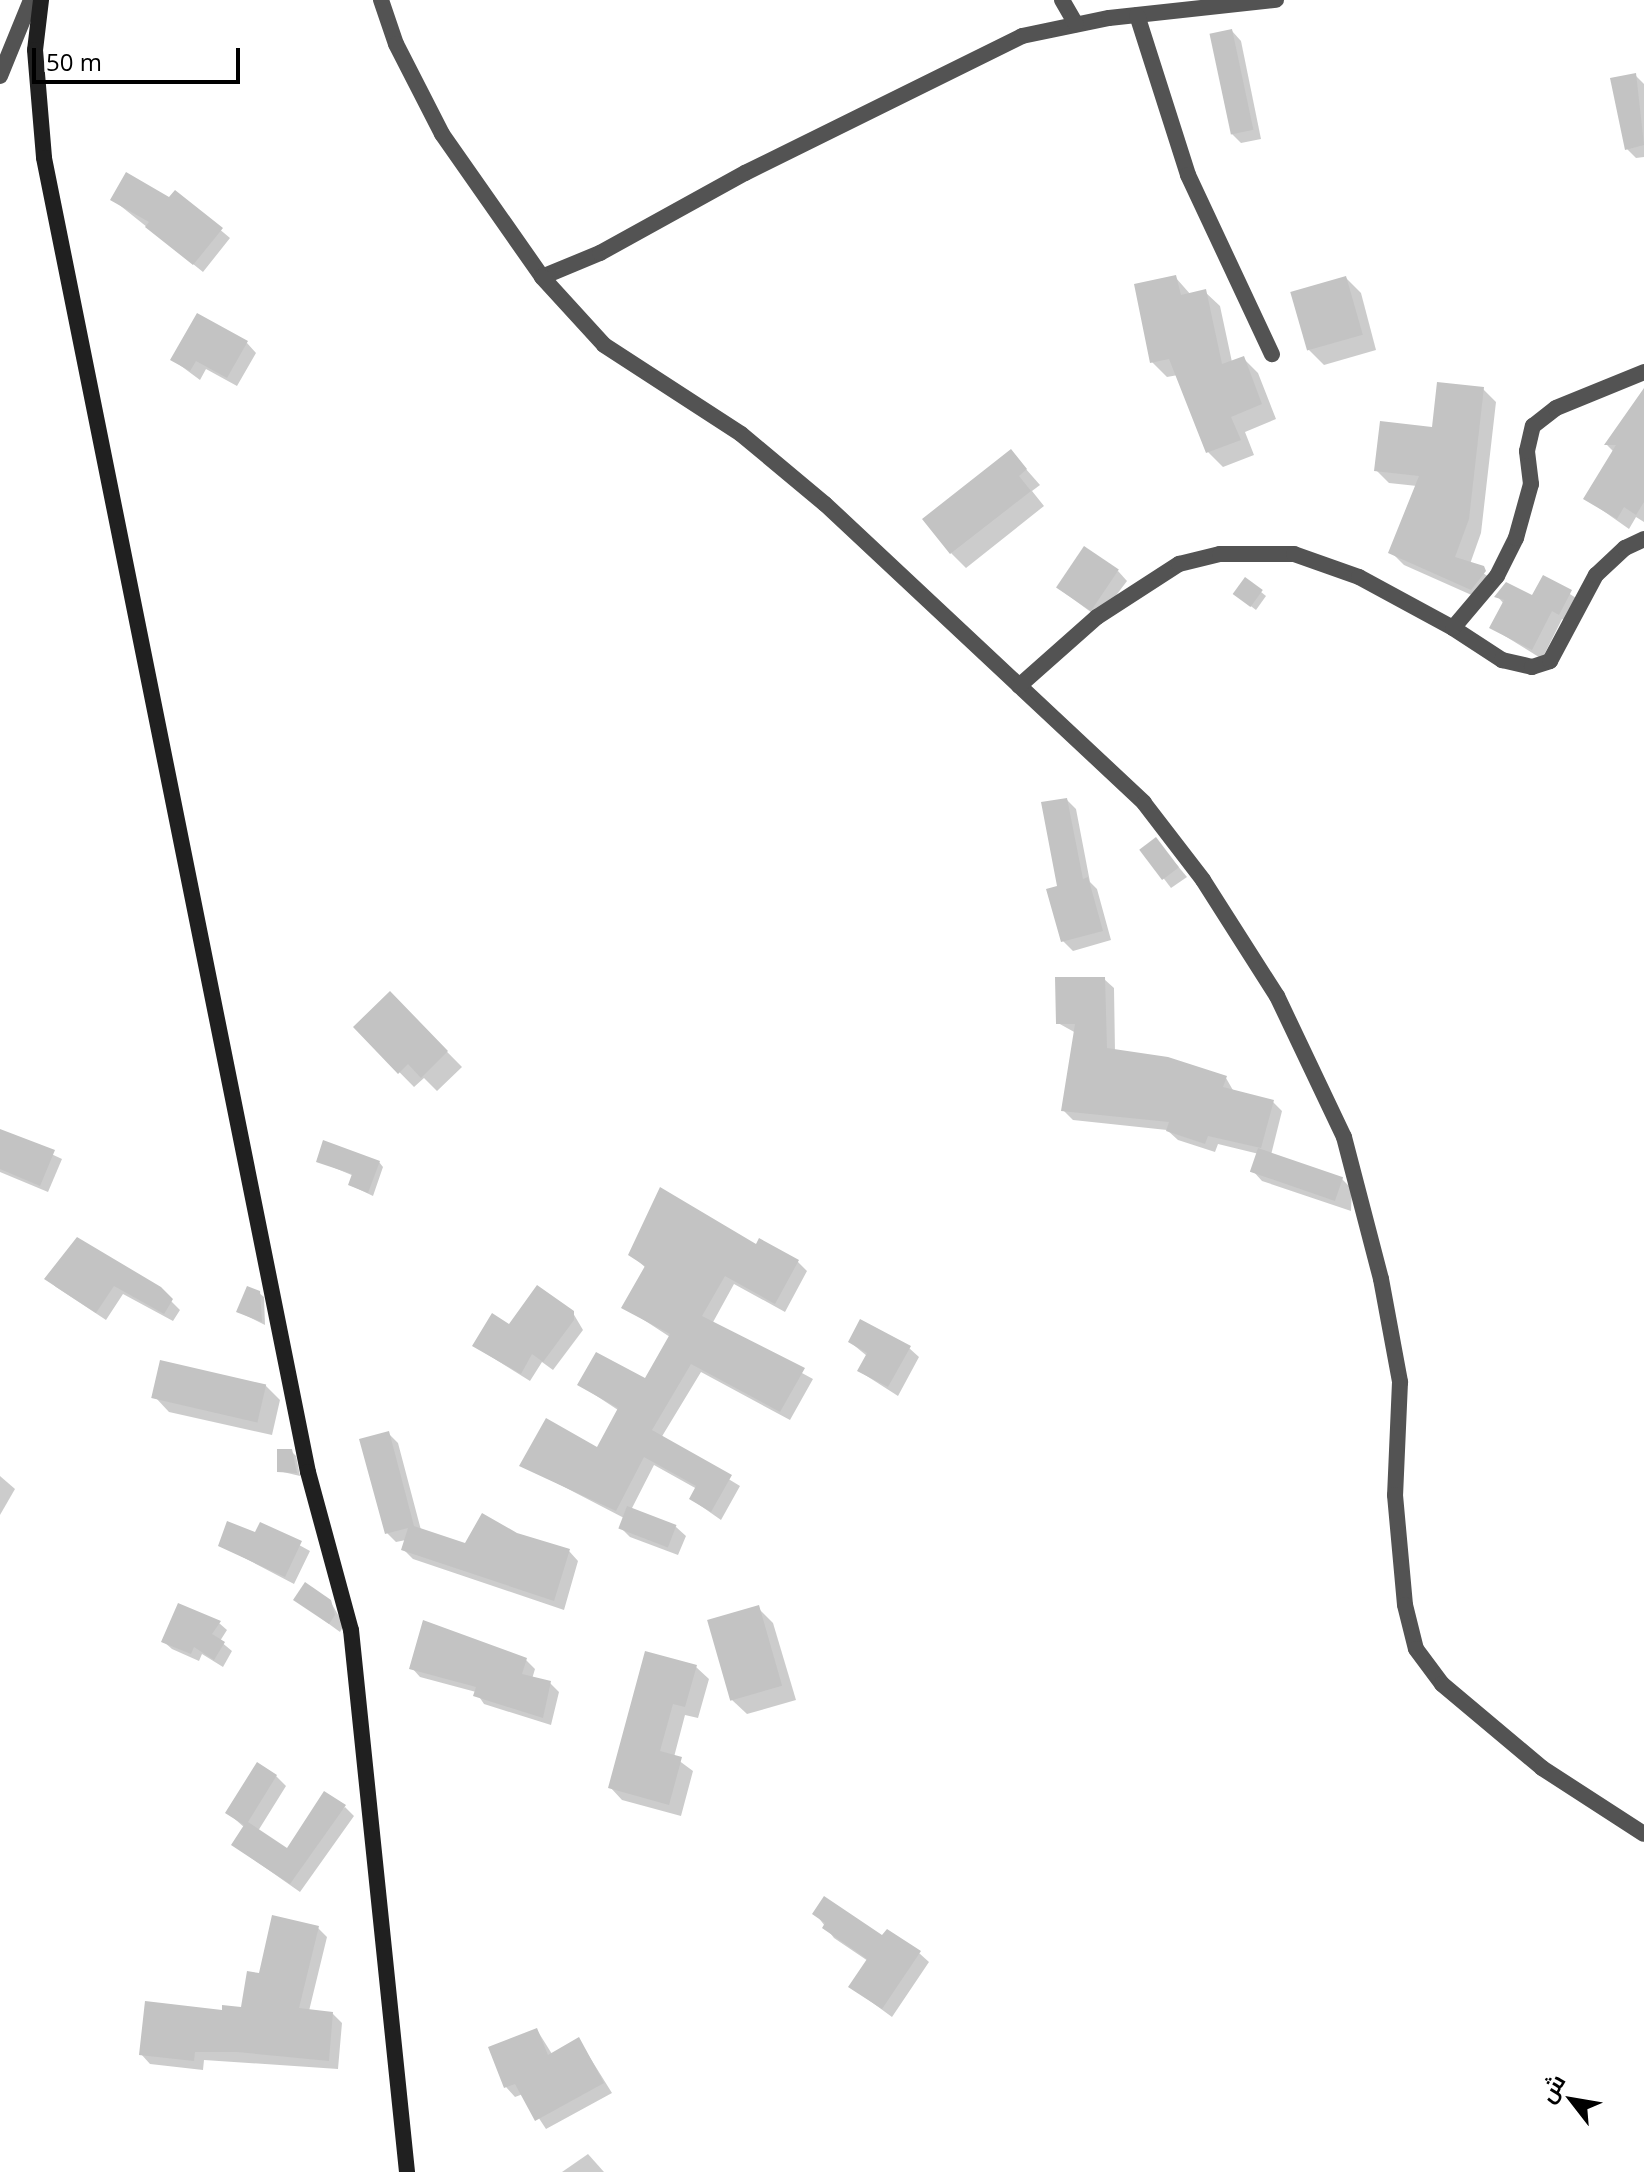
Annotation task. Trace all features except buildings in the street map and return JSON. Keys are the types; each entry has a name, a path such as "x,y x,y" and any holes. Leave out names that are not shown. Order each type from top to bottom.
{"street":[{"path":"0,76 31,0"},
{"path":"41,0 35,50 44,158 305,1457 351,1630 407,2172"},
{"path":"381,0 396,44 442,134 542,277 604,345 741,434 825,504 1144,803 1203,880 1277,996 1344,1137 1381,1279 1400,1382 1395,1495 1405,1605 1416,1649 1442,1684 1542,1768 1644,1834"},
{"path":"1062,0 1076,24"},
{"path":"542,277 600,253 966,62 1022,36 1137,15 1276,0"},
{"path":"1137,15 1188,175 1272,354"},
{"path":"1453,628 1497,576 1516,538 1531,484 1527,451 1533,426 1556,408 1644,372"},
{"path":"1019,686 1097,617 1179,564 1220,554 1294,554 1359,577 1453,628 1502,660 1532,667 1550,661 1596,575 1625,548 1644,539"}]}
